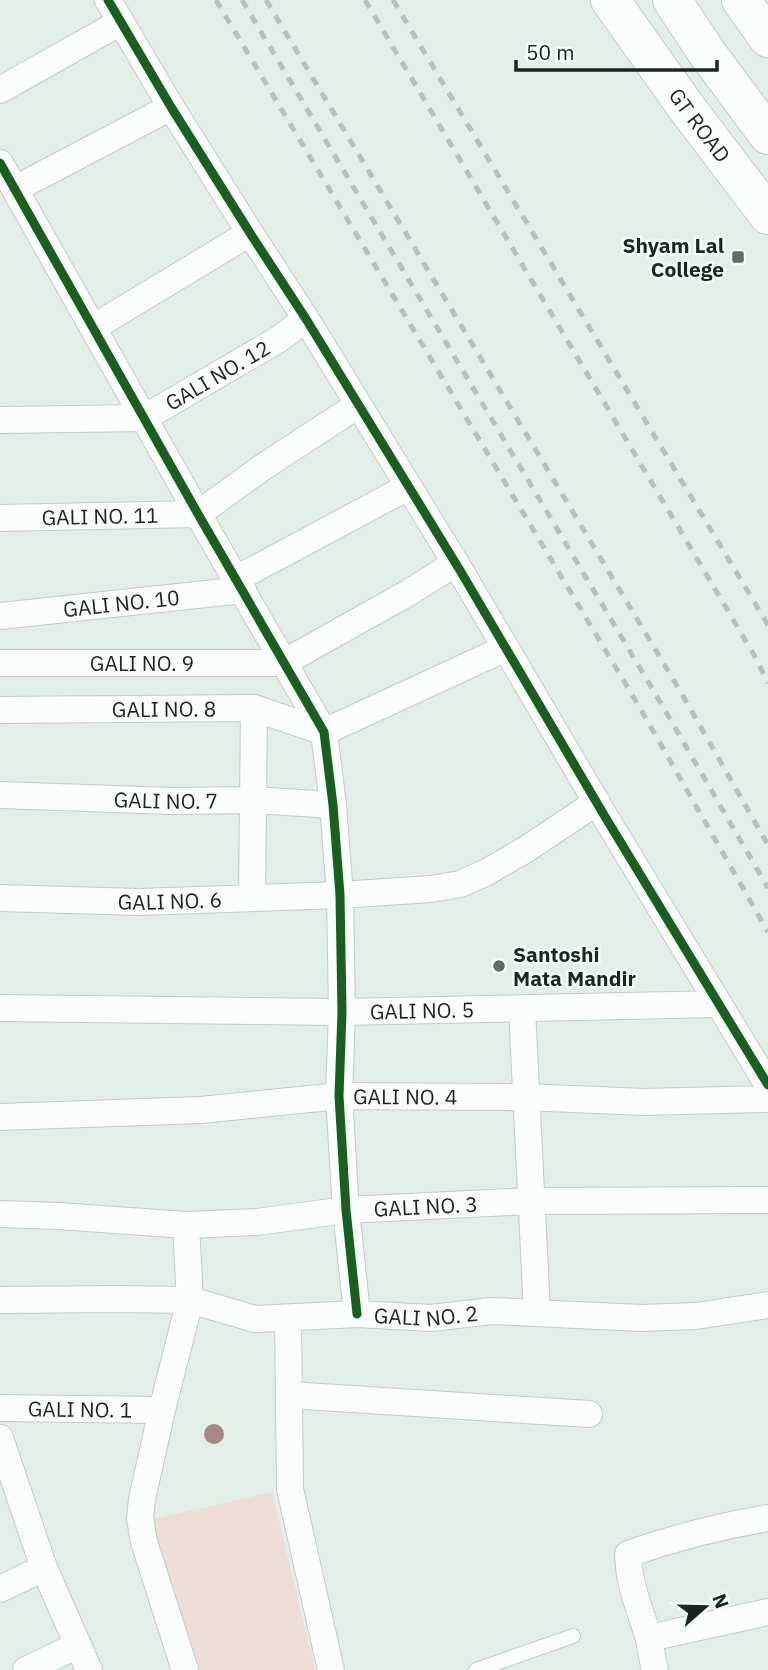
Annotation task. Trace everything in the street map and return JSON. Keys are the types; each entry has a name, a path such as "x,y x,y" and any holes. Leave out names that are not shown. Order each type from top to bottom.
{"main road":[{"name":"GT ROAD","path":"610,0 686,107 768,215"},
{"path":"672,0 707,53 768,135"},
{"path":"741,0 768,38"}],"street":[{"path":"0,90 114,11 456,563 768,1084"},
{"path":"15,189 172,107"},
{"path":"0,163 324,732 340,895 342,1012 339,1097 345,1210 357,1314"},
{"path":"94,327 250,233"},
{"name":"GALI NO. 12","path":"0,420 144,418 279,339 306,319"},
{"path":"198,514 262,467 358,405"},
{"path":"239,585 408,487"},
{"name":"GALI NO. 11","path":"0,518 198,514"},
{"path":"283,663 456,563"},
{"name":"GALI NO. 10","path":"0,616 239,585"},
{"path":"324,732 506,648"},
{"name":"GALI NO. 9","path":"0,663 283,663"},
{"path":"252,897 254,708"},
{"name":"GALI NO. 8","path":"0,710 254,708 324,732"},
{"name":"GALI NO. 7","path":"0,795 171,801 253,800 333,805"},
{"name":"GALI NO. 6","path":"0,898 140,902 431,889 460,884 498,866 597,802"},
{"name":"GALI NO. 5","path":"0,1008 342,1012 719,1004"},
{"path":"522,1009 537,1312"},
{"name":"GALI NO. 4","path":"0,1117 201,1110 339,1097 525,1097 644,1102 768,1099"},
{"name":"GALI NO. 3","path":"0,1214 186,1225 257,1222 345,1210 531,1201 768,1200"},
{"path":"185,1670 144,1542 140,1518 162,1410 190,1300 186,1225"},
{"name":"GALI NO. 2","path":"0,1300 190,1300 255,1319 357,1314 431,1318 492,1311 668,1317 696,1316 768,1305"},
{"path":"288,1318 290,1489 331,1670"},
{"path":"289,1395 589,1414"},
{"name":"GALI NO. 1","path":"0,1408 162,1410"},
{"path":"0,1438 44,1568 89,1670"},
{"path":"654,1670 649,1638 629,1574 628,1554 724,1525 768,1518"},
{"path":"0,1589 44,1568"},
{"path":"649,1638 768,1612"},
{"path":"26,1670 78,1646"}],"lane":[{"path":"476,1670 573,1636"}],"shaded area":[{"path":"272,1492 315,1670 199,1670 149,1520"}],"railway":[{"path":"216,0 640,708 768,932"},
{"path":"242,0 768,888"},
{"path":"266,0 679,689 768,845"},
{"path":"365,0 753,653 768,683"},
{"path":"393,0 768,625"}],"cycle path":[{"path":"108,0 171,107 306,319 461,572 768,1085"},
{"path":"0,163 324,732 340,895 342,1012 339,1096 346,1210 357,1314"}],"place":[{"name":"Shyam Lal College","path":"738,257"},
{"name":"Santoshi Mata Mandir","path":"499,966"}]}
